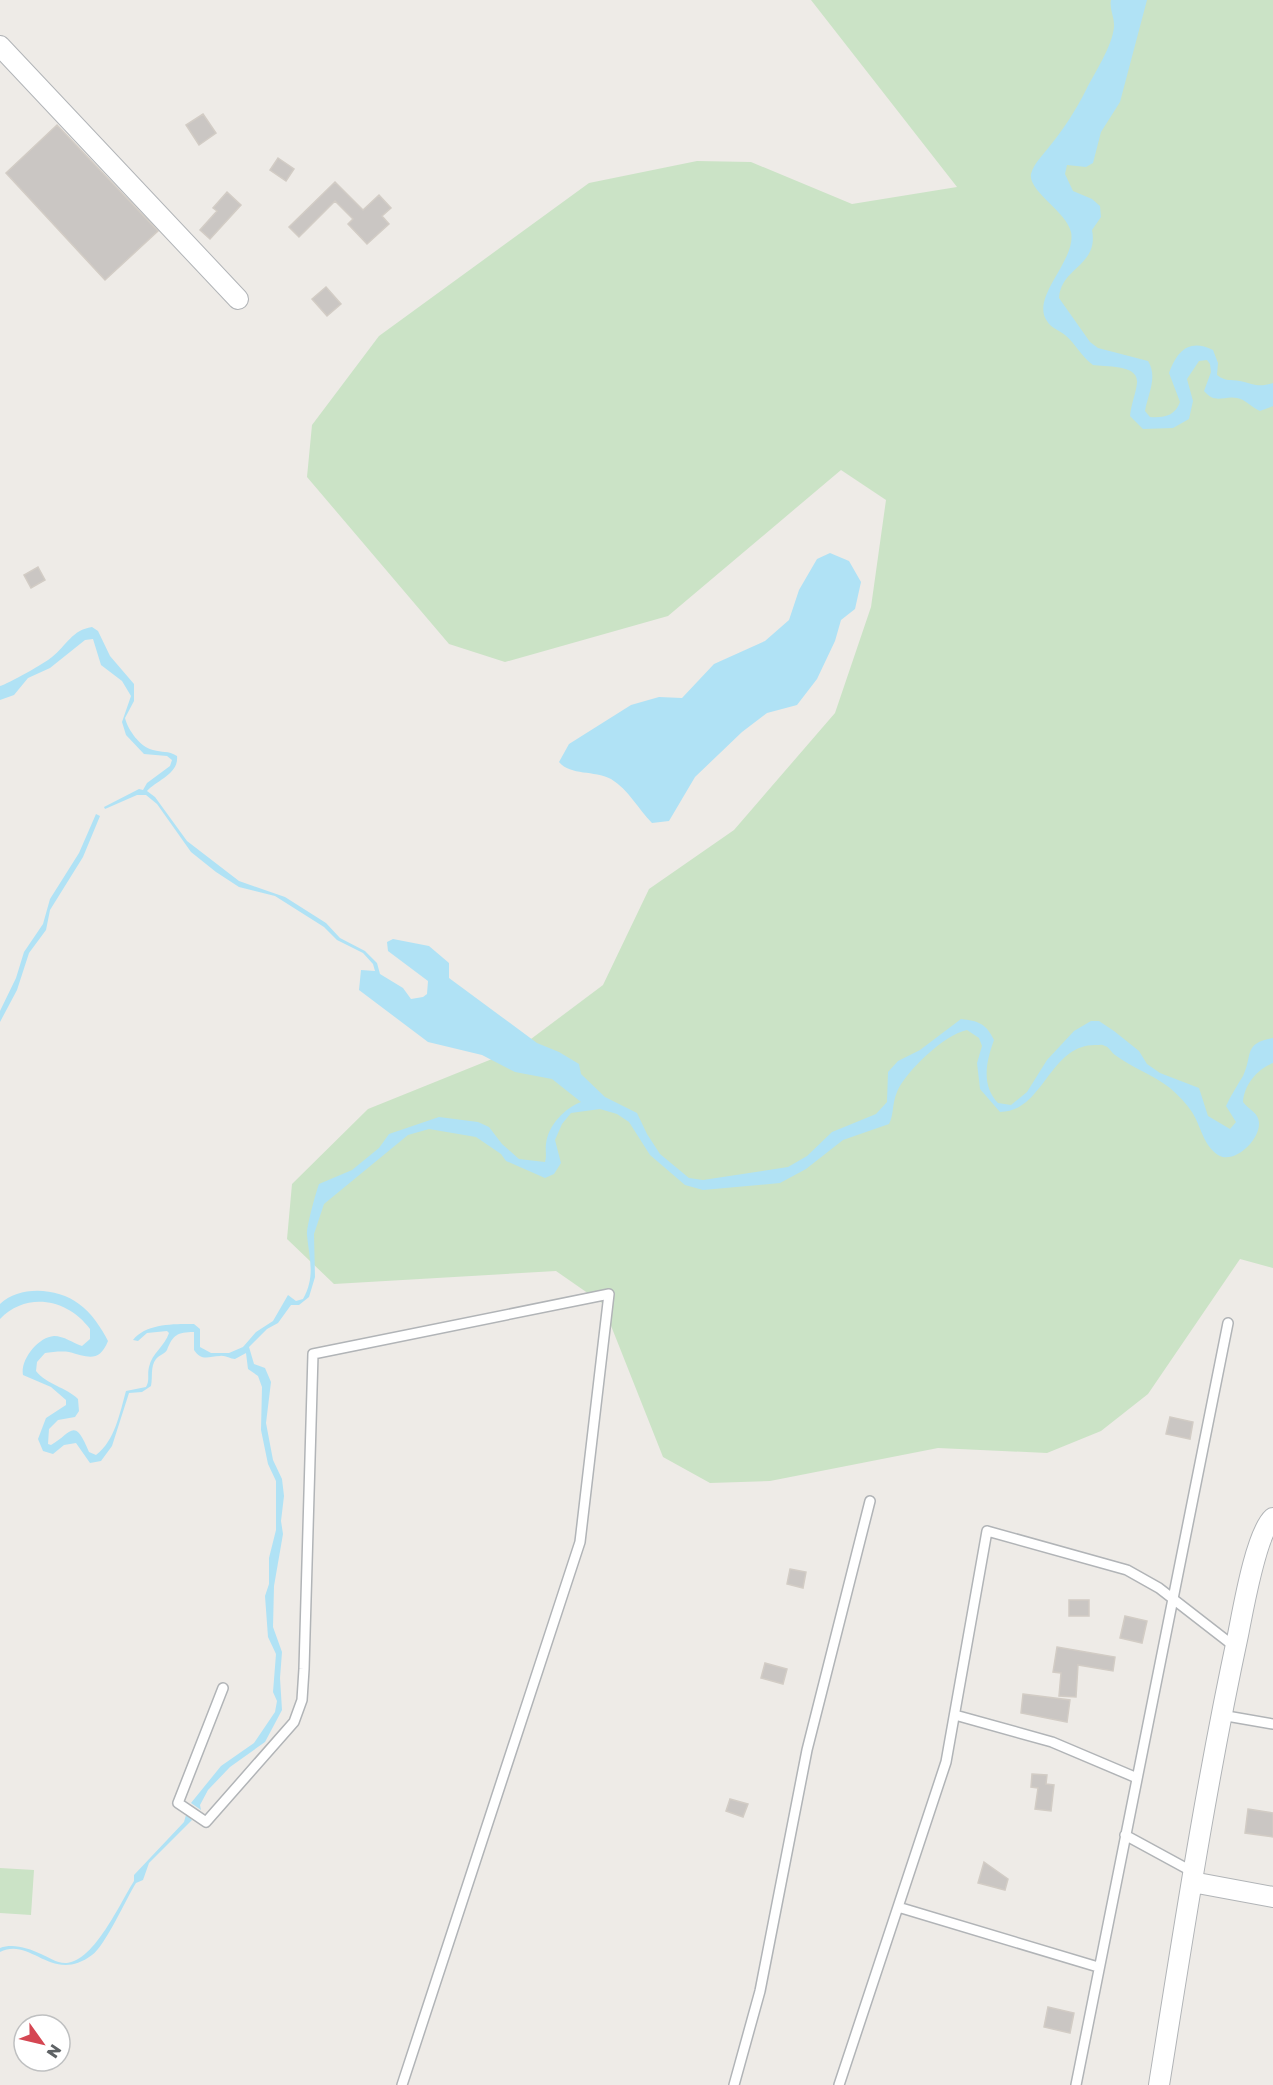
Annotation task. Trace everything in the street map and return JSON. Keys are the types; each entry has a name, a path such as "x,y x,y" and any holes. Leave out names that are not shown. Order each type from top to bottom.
{"street":[{"path":"0,46 238,299"},
{"path":"1160,2085 1192,1877 1221,1714 1252,1565 1266,1546 1264,1531 1273,1518"},
{"path":"1192,1877 1273,1897"}],"lane":[{"path":"223,1688 178,1803 206,1822 294,1722 300,1710 304,1669 313,1354 609,1294 580,1542 402,2085"},
{"path":"1076,2085 1228,1323"},
{"path":"734,2085 760,1991 807,1750 870,1501"},
{"path":"839,2085 946,1762 987,1531 1127,1570 1159,1588 1235,1647"},
{"path":"1221,1714 1273,1724"},
{"path":"955,1715 1052,1742 1137,1778"},
{"path":"1125,1835 1192,1877"},
{"path":"898,1907 1098,1967"}],"green space":[{"path":"811,0 1273,0 1273,1268 1240,1259 1148,1394 1101,1431 1047,1453 938,1448 770,1481 710,1483 663,1457 602,1303 556,1271 334,1284 287,1239 292,1184 368,1109 519,1048 603,985 649,889 734,830 835,713 871,607 886,500 841,470 668,616 505,662 449,644 307,477 312,425 379,336 589,183 697,161 751,162 852,204 957,187"},
{"path":"0,1868 34,1870 31,1915 0,1913"}],"water":[{"path":"1111,0 1147,0 1120,102 1101,132 1093,163 1086,167 1067,165 1065,174 1073,191 1092,199 1100,206 1101,217 1092,230 1093,242 1090,251 1066,279 1059,298 1090,342 1098,348 1148,361 1152,379 1145,411 1150,417 1168,415 1178,407 1180,402 1169,373 1180,353 1197,345 1213,350 1218,363 1217,375 1223,379 1260,385 1273,383 1273,406 1260,411 1240,399 1232,397 1216,399 1208,395 1204,391 1211,372 1210,364 1207,360 1199,361 1187,379 1193,401 1189,419 1173,428 1143,429 1130,416 1137,383 1133,372 1127,369 1093,365 1069,338 1047,321 1043,311 1044,301 1071,243 1071,232 1062,216 1035,187 1031,174 1036,163 1074,112 1107,51 1114,27"},
{"path":"830,553 849,561 861,582 855,609 841,620 835,641 817,679 797,705 767,713 742,732 695,777 669,821 652,823 628,794 611,779 576,771 559,762 569,744 631,705 659,697 682,698 714,664 765,641 789,620 799,590 817,559"},
{"path":"92,627 98,631 110,656 134,684 134,701 125,718 132,733 148,748 177,756 175,768 147,791 155,797 187,841 239,881 285,897 326,923 340,938 365,951 377,963 380,974 403,988 411,999 427,994 428,981 388,951 387,942 393,939 429,946 449,963 449,978 537,1043 579,1064 581,1074 605,1097 637,1113 660,1154 689,1178 703,1180 788,1167 807,1156 832,1132 876,1114 887,1102 888,1072 898,1061 920,1050 961,1019 981,1024 994,1040 987,1065 987,1081 998,1103 1011,1105 1027,1092 1047,1060 1074,1031 1091,1021 1099,1021 1139,1051 1147,1064 1160,1073 1199,1088 1208,1116 1230,1129 1236,1122 1226,1106 1243,1076 1250,1051 1257,1043 1273,1038 1273,1063 1252,1078 1244,1096 1243,1102 1259,1120 1255,1137 1238,1154 1231,1157 1218,1155 1209,1146 1192,1112 1176,1093 1164,1083 1122,1060 1102,1045 1080,1048 1067,1055 1027,1101 1015,1109 1000,1112 980,1089 977,1063 982,1046 979,1038 967,1030 937,1046 908,1074 897,1092 889,1124 843,1140 806,1169 780,1183 703,1190 685,1185 650,1155 629,1122 617,1114 600,1109 571,1113 562,1124 555,1140 561,1163 554,1174 545,1178 506,1161 501,1154 476,1137 429,1129 408,1135 324,1204 314,1234 315,1277 309,1297 299,1305 291,1305 278,1323 267,1329 249,1347 254,1364 265,1368 271,1382 266,1423 273,1460 282,1479 284,1496 281,1521 283,1534 274,1586 273,1627 282,1652 280,1678 282,1710 265,1742 230,1767 208,1790 200,1805 201,1810 191,1803 221,1766 254,1743 275,1712 277,1701 273,1692 276,1654 268,1637 265,1596 269,1584 269,1558 276,1530 276,1481 268,1464 261,1430 262,1387 258,1376 248,1369 246,1353 235,1359 222,1356 206,1358 194,1350 194,1332 180,1334 171,1341 166,1351 154,1362 151,1386 142,1392 129,1393 112,1446 101,1461 90,1463 76,1443 64,1445 53,1454 43,1451 38,1439 46,1418 66,1405 66,1400 51,1387 23,1375 24,1363 31,1350 42,1340 58,1336 82,1346 90,1339 90,1329 81,1319 59,1305 35,1302 22,1305 0,1319 0,1304 8,1298 28,1291 50,1292 79,1304 88,1311 99,1326 108,1341 101,1353 92,1357 66,1352 45,1353 37,1362 36,1371 46,1380 78,1399 79,1411 75,1417 58,1420 49,1429 48,1444 51,1445 58,1441 72,1430 80,1434 89,1452 96,1455 112,1434 126,1391 146,1387 151,1362 169,1333 167,1331 147,1333 138,1341 133,1340 139,1334 153,1327 194,1324 200,1329 200,1347 211,1353 229,1353 243,1347 256,1332 273,1321 288,1295 296,1301 303,1299 311,1275 307,1231 319,1184 352,1170 379,1148 389,1134 439,1117 478,1122 489,1127 502,1144 519,1159 545,1162 547,1137 550,1130 563,1113 581,1102 552,1079 515,1072 482,1055 428,1042 359,990 361,970 375,971 373,964 363,953 337,940 324,927 275,896 239,887 216,872 191,852 157,804 146,795 137,795 105,809 104,807 139,789 143,790 147,783 170,766 172,760 167,756 144,754 126,735 122,722 131,696 122,681 101,665 93,639 85,640 50,668 28,678 14,695 0,700 0,686 42,664 79,631"},
{"path":"96,814 100,816 83,857 50,910 46,930 29,953 17,990 0,1022 0,1011 16,978 24,952 43,924 50,899 79,853"},
{"path":"186,1815 192,1820 149,1863 143,1880 136,1883 109,1932 92,1955 78,1963 65,1965 53,1963 22,1950 11,1949 0,1952 0,1948 15,1946 60,1962 67,1963 77,1960 97,1942 106,1929 134,1881 134,1875 184,1822"}],"building":[{"path":"203,114 216,133 199,145 186,125"},
{"path":"57,125 158,231 105,280 6,173"},
{"path":"278,158 294,169 286,181 270,170"},
{"path":"335,182 363,210 379,195 391,208 382,216 389,224 367,244 348,224 353,219 335,201 299,237 289,227"},
{"path":"227,192 241,205 210,239 200,230 217,211 213,208"},
{"path":"326,287 341,304 327,316 312,299"},
{"path":"38,567 45,580 31,588 24,575"},
{"path":"1170,1417 1193,1422 1190,1439 1166,1434"},
{"path":"790,1569 806,1572 803,1588 787,1584"},
{"path":"1069,1600 1089,1600 1089,1616 1069,1616"},
{"path":"1125,1616 1147,1621 1142,1643 1120,1638"},
{"path":"1057,1647 1115,1657 1113,1671 1078,1665 1076,1697 1059,1696 1061,1673 1053,1672"},
{"path":"765,1663 787,1669 783,1684 761,1678"},
{"path":"1023,1694 1070,1700 1067,1722 1021,1713"},
{"path":"1032,1774 1047,1775 1046,1784 1054,1785 1051,1811 1035,1809 1038,1788 1031,1787"},
{"path":"730,1799 748,1804 743,1817 726,1811"},
{"path":"1248,1809 1273,1813 1273,1837 1245,1833"},
{"path":"984,1862 1008,1879 1005,1890 978,1883"},
{"path":"1048,2007 1074,2013 1070,2033 1044,2027"}]}
